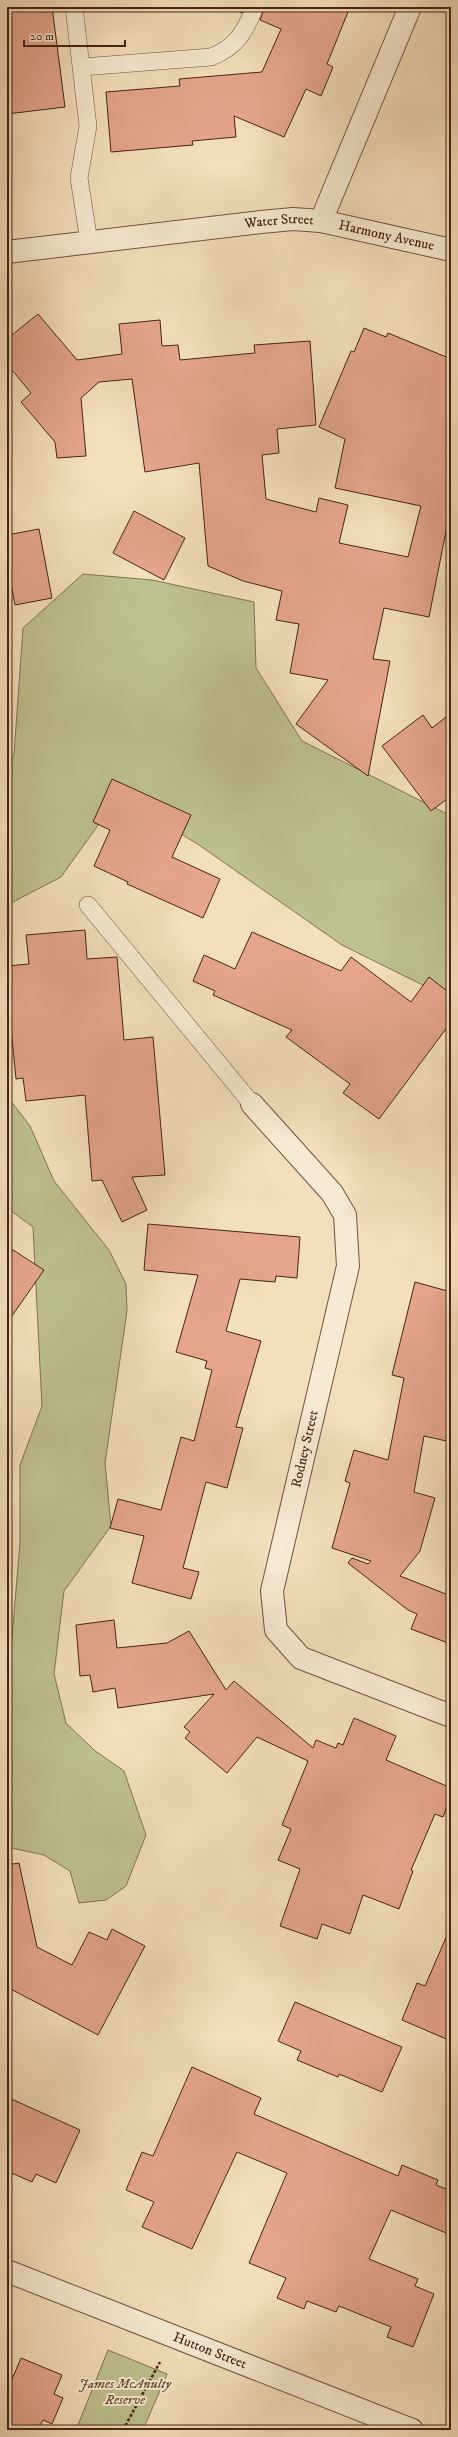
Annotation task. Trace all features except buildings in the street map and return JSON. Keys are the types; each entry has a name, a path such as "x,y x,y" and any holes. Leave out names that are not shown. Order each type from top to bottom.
{"street":[{"name":"Water Street","path":"7,252 261,222 294,219 321,221 410,7"},
{"name":"Harmony Avenue","path":"321,221 451,250"},
{"name":"Rodney Street","path":"252,1104 332,1193 345,1215 348,1266 272,1591 276,1630 300,1658 451,1716"},
{"name":"Hutton Street","path":"7,2271 412,2430"}],"lane":[{"path":"74,7 88,126 79,178 89,242"},
{"path":"82,67 211,57 222,53 239,40 255,7"},
{"path":"88,905 252,1104"}],"path":[{"path":"123,2430 162,2358"}],"green space":[{"path":"83,574 152,580 254,602 256,668 302,741 451,816 451,999 342,945 199,845 119,796 61,877 7,905 7,770 14,755 23,628"},
{"path":"7,1096 30,1126 54,1181 109,1250 126,1284 127,1311 105,1463 111,1526 64,1591 54,1674 66,1723 94,1750 124,1771 146,1835 126,1886 106,1900 79,1903 70,1871 44,1855 7,1847 7,1667 12,1638 20,1542 20,1465 42,1406 33,1227 7,1208"},
{"name":"James McAnulty Reserve","path":"108,2350 167,2374 143,2430 76,2430"}]}
